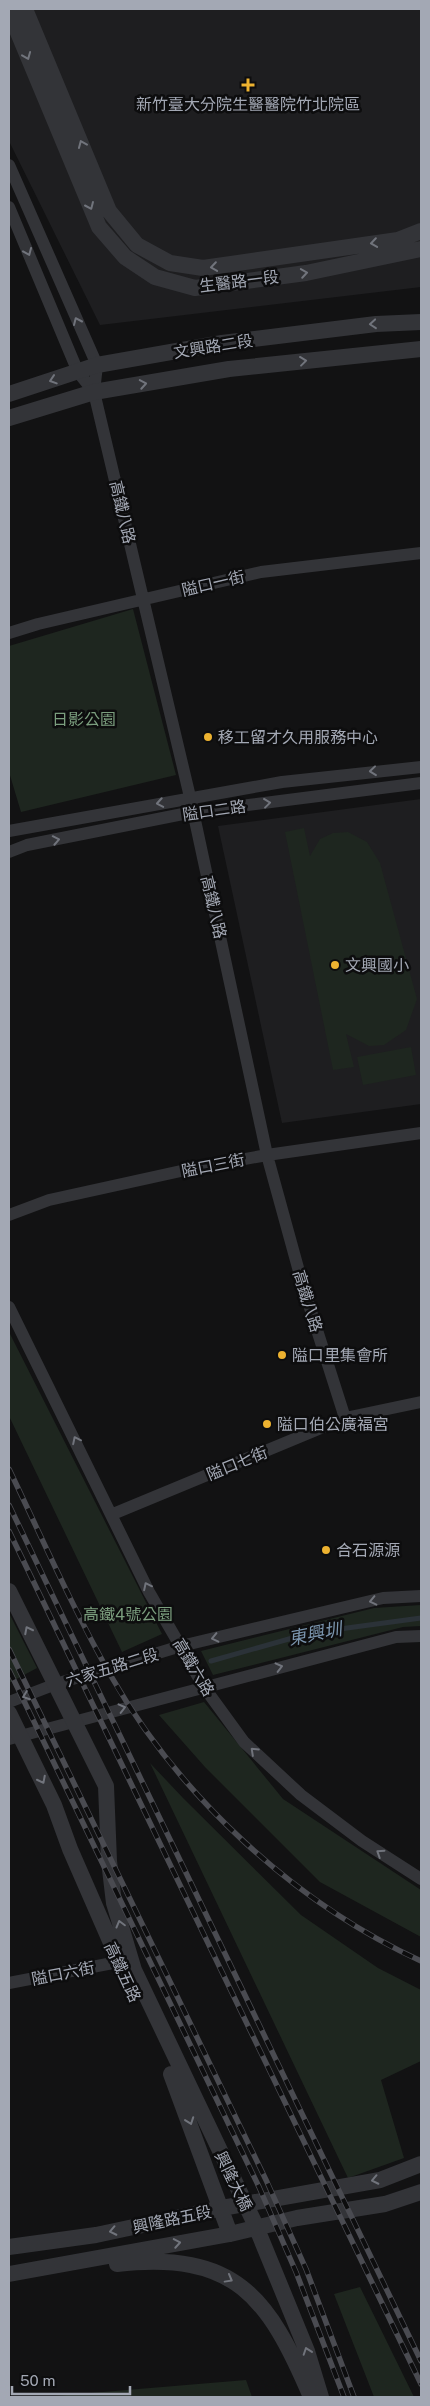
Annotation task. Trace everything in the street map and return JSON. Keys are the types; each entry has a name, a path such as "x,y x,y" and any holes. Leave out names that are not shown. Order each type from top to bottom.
{"street":[{"name":"生醫路一段","path":"24,9 109,211 137,245 170,262 203,268 398,240 421,231"},
{"name":"生醫路一段","path":"9,11 99,228 126,257 155,277 195,288 306,273 421,249"},
{"path":"9,165 97,365"},
{"name":"高鐵八路","path":"9,207 78,372 94,392"},
{"name":"文興路二段","path":"9,394 97,365 222,343 376,324 421,322"},
{"name":"文興路二段","path":"9,418 94,392 229,370 421,349"},
{"name":"高鐵八路","path":"97,365 94,392 190,797 267,1155 303,1286 345,1418"},
{"name":"隘口一街","path":"9,633 38,624 261,572 421,553"},
{"name":"隘口二路","path":"9,831 282,782 421,767"},
{"name":"隘口二路","path":"9,852 27,845 193,812 421,783"},
{"name":"隘口三街","path":"9,1215 49,1200 267,1155 421,1133"},
{"name":"高鐵六路","path":"9,1307 113,1514 149,1592 182,1646 204,1687 244,1742 301,1795 362,1841 420,1877"},
{"name":"隘口七街","path":"113,1514 345,1418 421,1402"},
{"name":"高鐵五路","path":"9,1591 75,1720 106,1786 108,1852 114,1904 134,1970"},
{"name":"六家五路二段","path":"9,1702 56,1684 182,1646 383,1598 421,1596"},
{"path":"14,1737 396,1637 421,1636"},
{"name":"高鐵五路","path":"9,1713 14,1737 54,1805 70,1849 118,1962 179,2091 230,2234"},
{"name":"隘口六街","path":"9,1983 118,1962"},
{"name":"興隆大橋","path":"134,1970 265,2246 307,2351 321,2397"},
{"name":"興隆路五段","path":"9,2247 96,2235 222,2208 380,2180 421,2164"},
{"name":"興隆路五段","path":"9,2274 230,2234 297,2218 384,2204 421,2192"},
{"path":"9,2284 111,2265 148,2261 180,2262 205,2267 230,2278 248,2291 264,2308 280,2331 311,2397"}],"shaded area":[{"name":"新竹臺大分院生醫醫院竹北院區","path":"9,9 421,9 421,287 100,325 9,141"},
{"name":"文興國小","path":"421,799 421,1104 282,1123 218,826"}],"green space":[{"name":"日影公園","path":"133,609 176,775 21,812 9,772 9,646"},
{"path":"304,828 310,856 320,839 333,833 348,832 367,842 380,863 417,999 406,1030 384,1045 369,1046 346,1034 354,1067 333,1070 285,832"},
{"path":"411,1047 416,1075 363,1085 357,1057"},
{"name":"高鐵4號公園","path":"9,1332 162,1634 122,1652 9,1416"},
{"path":"421,1605 421,1626 403,1627 213,1675 201,1651 374,1608"},
{"path":"9,1613 37,1668 9,1683"},
{"path":"204,1702 283,1799 421,1890 421,1937 320,1882 205,1767 159,1715"},
{"path":"150,1763 301,1915 378,1968 421,1990 421,2061 381,2080 404,2158 348,2178"},
{"path":"360,2287 414,2397 374,2397 334,2294"},
{"path":"246,2380 252,2397 43,2397"}],"waterway":[{"name":"東興圳","path":"211,1661 310,1633 421,1618"}],"railway":[{"path":"9,1469 97,1651 139,1721 171,1763 206,1804 245,1842 286,1877 329,1909 374,1937 421,1961"},
{"path":"9,1505 421,2361"},
{"path":"9,1531 421,2384"},
{"path":"9,1649 267,2182 306,2269 354,2397"},
{"path":"9,1670 259,2187 296,2272 344,2397"}],"place":[{"name":"新竹臺大分院生醫醫院竹北院區","path":"248,85"},
{"name":"移工留才久用服務中心","path":"208,737"},
{"name":"文興國小","path":"335,965"},
{"name":"隘口里集會所","path":"282,1355"},
{"name":"隘口伯公廣福宮","path":"267,1424"},
{"name":"合石源源","path":"326,1550"}]}
